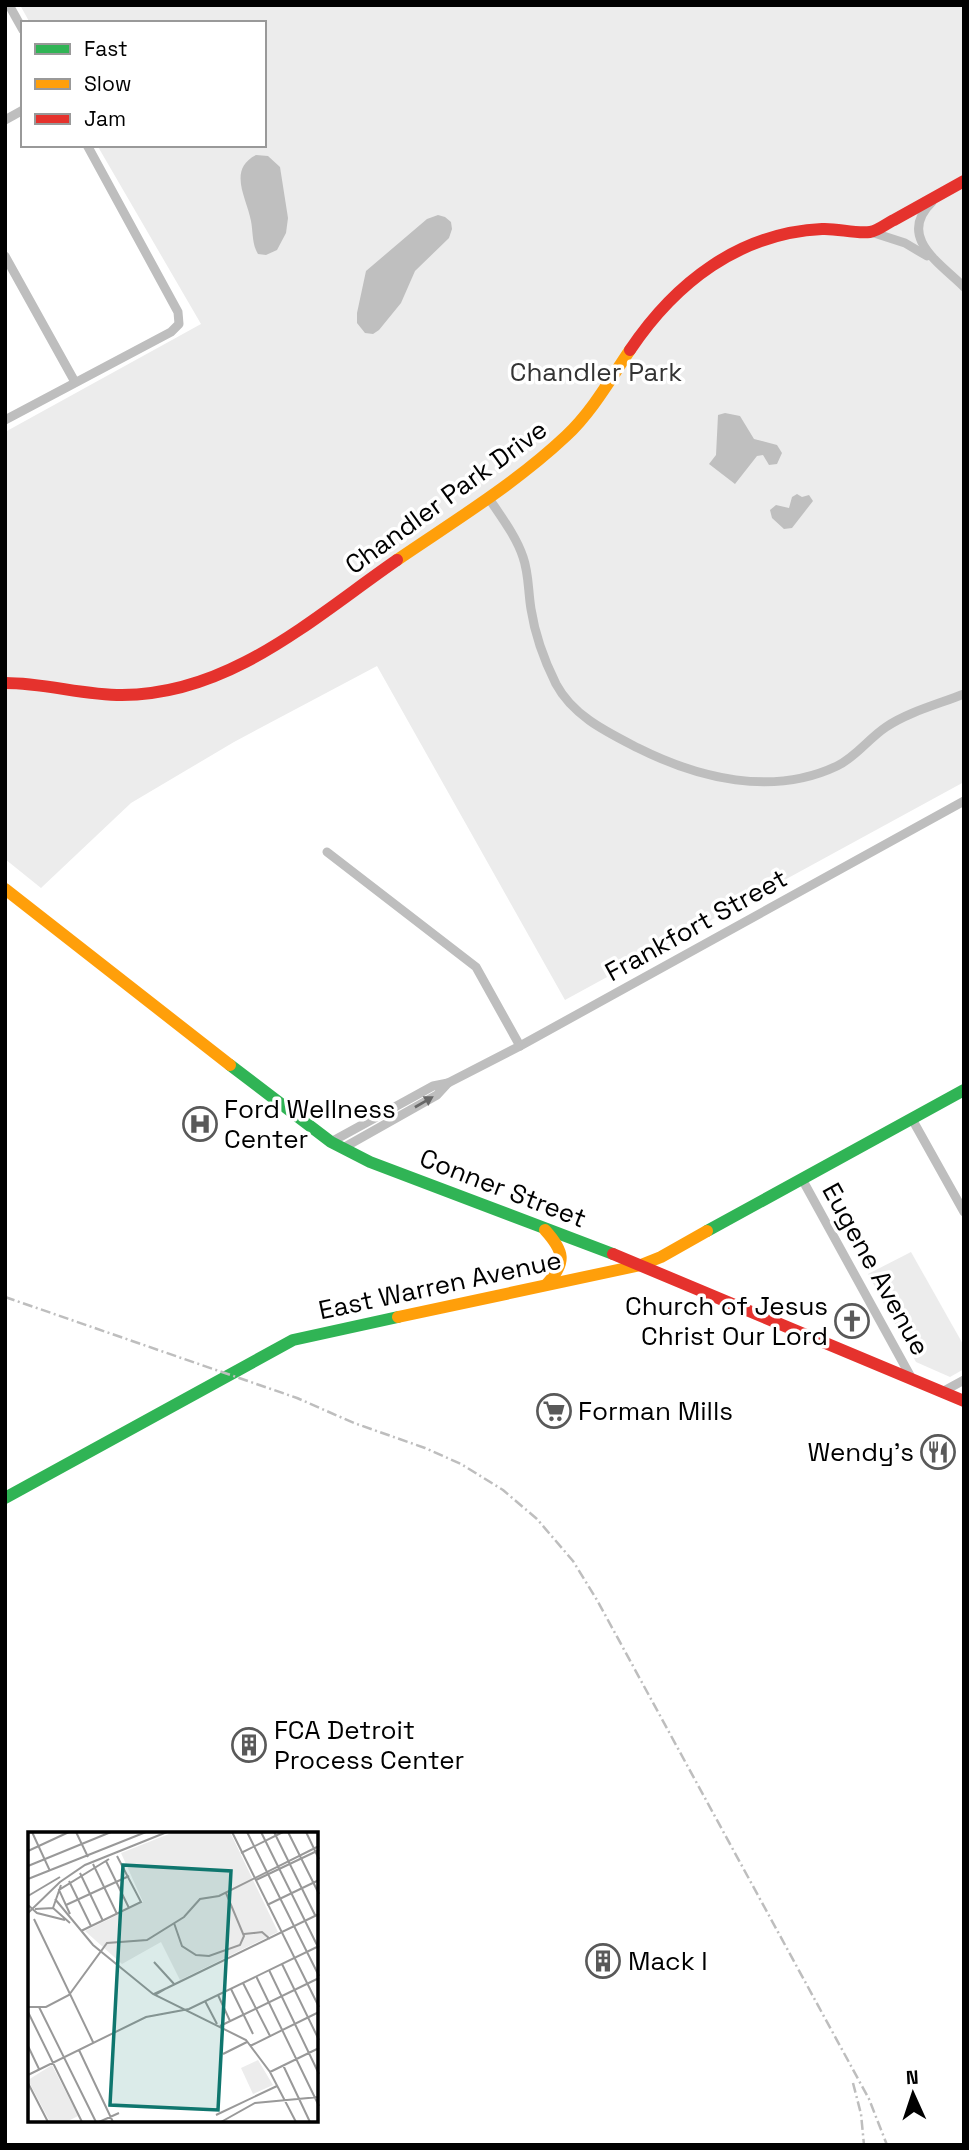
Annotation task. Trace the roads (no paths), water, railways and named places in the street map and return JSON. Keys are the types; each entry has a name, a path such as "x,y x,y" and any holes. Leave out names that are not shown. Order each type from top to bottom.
{"main road":[{"path":"871,232 964,181"},
{"name":"Chandler Park Drive","path":"5,683 131,695 173,690 222,675 253,660 488,497 568,436 653,318 683,286 707,267 746,246 787,233 823,229 871,232"},
{"name":"Conner Street","path":"5,888 331,1142 370,1162 641,1265 964,1401"},
{"name":"East Warren Avenue","path":"5,1498 293,1340 641,1265 661,1257 964,1090"},
{"path":"542,1227 556,1242 563,1259 559,1273 547,1285"}],"street":[{"path":"9,5 21,26"},
{"path":"5,120 21,111"},
{"path":"5,420 176,328 180,319 87,147"},
{"path":"934,261 922,244 920,226 926,208 941,194"},
{"path":"871,232 905,243 934,261 964,287"},
{"path":"5,256 75,382"},
{"path":"488,497 522,553 527,569 534,628 557,686 571,704 594,724 661,760 723,779 764,782 798,778 825,771 844,762 891,723 964,694"},
{"name":"Frankfort Street","path":"448,1083 964,801"},
{"path":"327,852 477,967 520,1046"},
{"path":"331,1142 433,1086 448,1083"},
{"path":"343,1148 437,1095 448,1083"},
{"path":"912,1119 964,1212"},
{"name":"Eugene Avenue","path":"802,1179 912,1379"},
{"path":"942,1392 964,1380"}],"railway":[{"path":"5,1297 297,1398 354,1423 425,1448 461,1464 503,1490 537,1519 573,1561 597,1600 869,2099 887,2145"},
{"path":"853,2083 861,2114 864,2145"}],"place":[{"name":"Ford Wellness Center","path":"200,1124"},
{"name":"Church of Jesus Christ Our Lord","path":"852,1321"},
{"name":"Forman Mills","path":"554,1411"},
{"name":"Wendy's","path":"938,1452"},
{"name":"FCA Detroit Process Center","path":"249,1745"},
{"name":"Mack I","path":"603,1961"}],"park label":[{"name":"Chandler Park","path":"596,372"}]}
